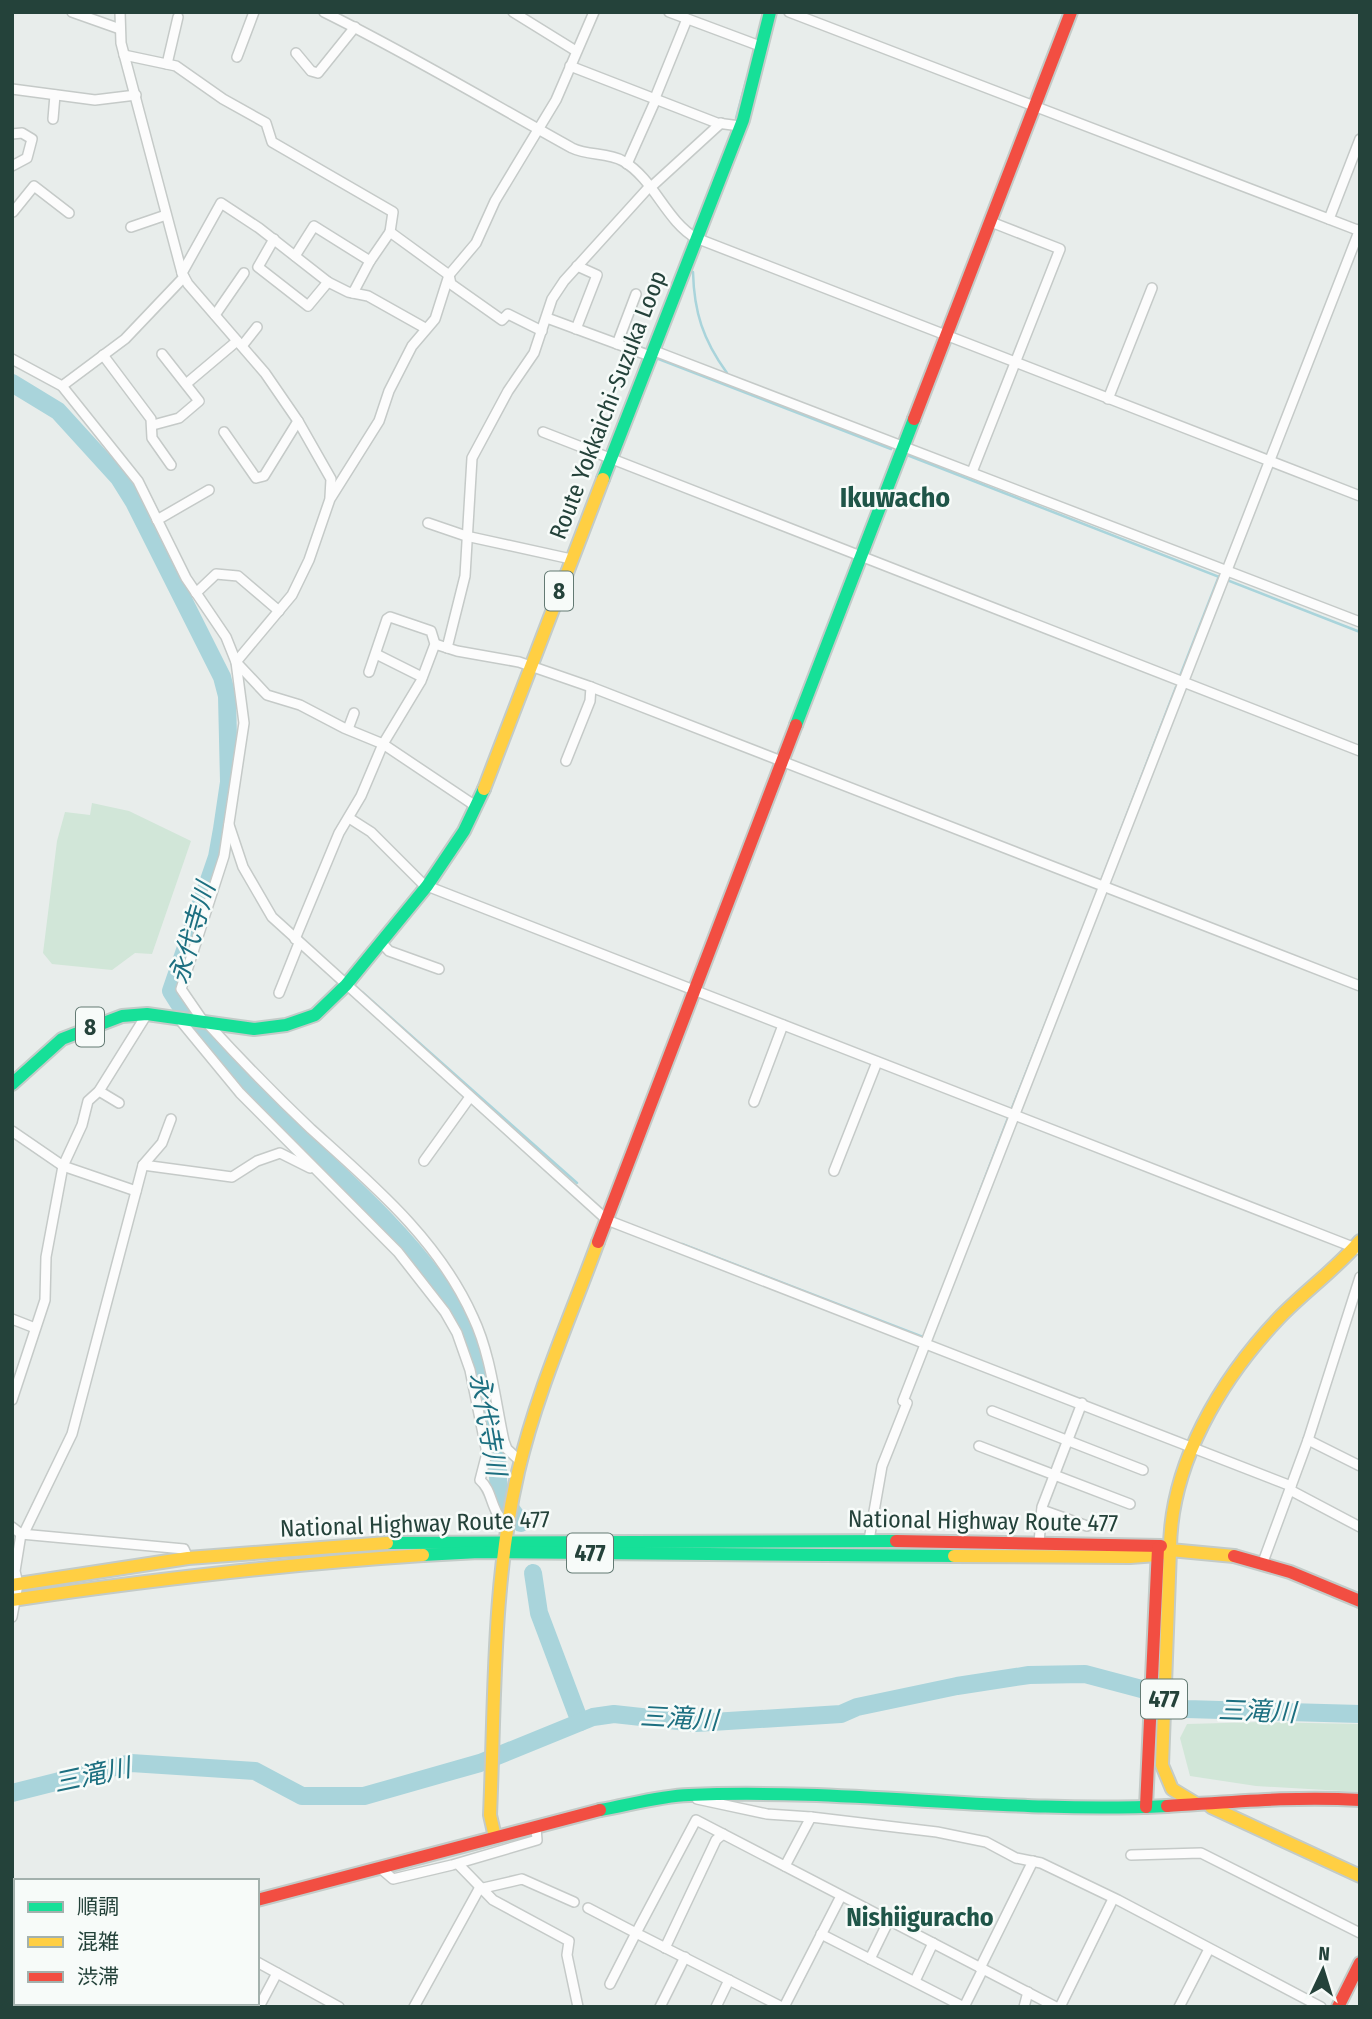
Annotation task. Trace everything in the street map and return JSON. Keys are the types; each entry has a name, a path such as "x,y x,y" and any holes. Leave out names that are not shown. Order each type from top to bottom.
{"main road":[{"name":"Route Yokkaichi-Suzuka Loop","path":"12,1084 62,1039 122,1016 147,1014 254,1029 299,1021 315,1015 346,985 424,885 477,807 495,766 567,558 740,126 770,12"},
{"path":"495,1838 490,1815 504,1570 508,1523 529,1428 693,991 1072,12"},
{"path":"1358,1246 1277,1320 1215,1403 1193,1447 1180,1482 1163,1547 1214,1550 1263,1562 1360,1601"},
{"path":"869,1540 880,1549 924,1549 980,1555"},
{"name":"National Highway Route 477","path":"14,1600 181,1575 272,1565 506,1546 869,1540 1163,1547"},
{"name":"National Highway Route 477","path":"15,1585 188,1558 396,1542 980,1555 1163,1547"},
{"name":"477","path":"1146,1801 1163,1547"},
{"name":"477","path":"1161,1589 1162,1765 1165,1783 1183,1798 1205,1806"},
{"path":"259,1899 377,1866 536,1828 594,1811 686,1794 811,1796 1053,1808 1146,1801 1205,1806 1228,1801 1284,1797 1360,1800"},
{"path":"1205,1806 1360,1875"},
{"path":"1338,2007 1358,1973"}],"street":[{"path":"72,12 120,29"},
{"path":"120,12 124,55 183,275 265,373 298,421 331,479 330,499"},
{"path":"237,57 254,12"},
{"path":"324,12 446,74 577,150 618,159 627,164 650,186 686,233 696,238 1360,496"},
{"path":"513,12 576,51"},
{"path":"236,662 279,611 309,560 330,499 379,421 397,372 425,328 435,319 449,275 476,243 495,201 540,129 594,12"},
{"path":"669,12 760,46"},
{"path":"627,164 698,12"},
{"path":"789,12 1360,230 926,1344 882,1466 869,1540"},
{"path":"167,64 178,17"},
{"path":"296,53 311,71 318,73 355,27"},
{"path":"124,55 176,66 223,99 266,123 272,142 393,212 390,233 370,261 353,293"},
{"path":"570,66 721,123 740,126"},
{"path":"12,89 95,100 136,95"},
{"path":"53,119 55,95"},
{"path":"447,648 461,602 472,458 508,391 534,353 552,299 577,266 650,186 721,123"},
{"path":"12,134 22,133 32,139 27,158 12,166"},
{"path":"1329,219 1360,139"},
{"path":"13,212 34,186 69,213"},
{"path":"62,386 125,340 183,275 221,203 274,239 328,282 353,293 368,296 425,328"},
{"path":"131,227 166,215"},
{"path":"972,472 1060,249 991,222"},
{"path":"295,256 314,226 370,261"},
{"path":"390,233 449,275 451,284 502,320 508,314 542,331"},
{"path":"274,239 258,267 309,306 328,282"},
{"path":"576,329 597,275 577,266"},
{"path":"215,315 244,273"},
{"path":"1108,399 1152,288"},
{"path":"617,344 636,294"},
{"path":"547,318 617,344 651,353 904,446 1360,622"},
{"path":"186,384 257,327"},
{"path":"153,425 179,418 199,401 162,354"},
{"path":"103,355 153,425 152,438 171,465"},
{"path":"12,359 62,386 138,481 196,593 226,637 236,662 244,723 229,825 215,886 181,989 194,1020 240,1093 408,1264 437,1300 457,1333 470,1370 487,1454 480,1480 486,1486 495,1515 508,1523"},
{"path":"224,432 256,478 264,477 298,421"},
{"path":"543,432 1182,684 1360,751"},
{"path":"157,520 209,490"},
{"path":"428,523 466,536 567,558"},
{"path":"196,593 216,574 235,575 279,611"},
{"path":"279,993 330,852 383,744 422,677 435,643 431,631 390,617 387,619 369,673"},
{"path":"435,643 447,648 530,665 591,687 1360,986"},
{"path":"376,654 422,677"},
{"path":"236,662 267,695 300,705 383,744 477,807"},
{"path":"566,761 590,701 591,687"},
{"path":"348,729 354,713"},
{"path":"349,818 371,832 424,885 1358,1246"},
{"path":"229,825 243,867 272,917 607,1220 1193,1447 1291,1488 1360,1527"},
{"path":"381,942 389,951 439,970"},
{"path":"12,1400 45,1300 46,1257 63,1166 82,1125 88,1101 99,1091 147,1014"},
{"path":"194,1020 364,1174 435,1255 460,1292 479,1331 504,1441 520,1461"},
{"path":"754,1102 783,1025"},
{"path":"834,1171 877,1062"},
{"path":"99,1091 119,1104"},
{"path":"424,1161 470,1097"},
{"path":"12,1617 14,1559 22,1533 72,1434 143,1165 162,1143 170,1119"},
{"path":"12,1131 63,1166 136,1191"},
{"path":"143,1165 232,1177 257,1161 280,1153 318,1172"},
{"path":"1263,1562 1308,1440 1360,1277"},
{"path":"12,1319 36,1328"},
{"path":"1039,1543 1042,1510 1082,1403"},
{"path":"992,1411 1143,1470"},
{"path":"1308,1440 1360,1466"},
{"path":"979,1446 1130,1504"},
{"path":"1042,1510 1087,1527"},
{"path":"12,1527 22,1533 184,1549 188,1558"},
{"path":"686,1794 743,1810 968,1837 986,1842 1016,1858 1034,1861 1113,1899 1321,2007"},
{"path":"785,1866 811,1817"},
{"path":"610,1984 696,1820 1058,2007 1113,1899"},
{"path":"377,1866 393,1879 458,1864 537,1840 536,1828"},
{"path":"665,1948 716,1840 723,1834"},
{"path":"1131,1855 1201,1853 1360,1934"},
{"path":"821,1934 964,2007 1034,1861"},
{"path":"458,1864 479,1889 493,1900 569,1941 568,1955 578,2007"},
{"path":"414,2007 479,1889 522,1879 574,1902"},
{"path":"588,1908 783,2007 841,1896"},
{"path":"870,1959 889,1920"},
{"path":"915,1982 933,1944"},
{"path":"1179,2007 1209,1949"},
{"path":"660,2007 685,1957"},
{"path":"259,1963 339,2007"},
{"path":"259,2007 277,1973"},
{"path":"716,2007 729,1980"},
{"path":"1024,2007 1028,1993"}],"green space":[{"path":"92,803 129,811 191,841 152,954 135,953 112,970 52,964 43,953 57,841 65,812 90,815"},
{"path":"1187,1724 1360,1724 1360,1792 1256,1786 1190,1776 1180,1738"}],"waterway":[{"path":"736,118 746,81"},
{"path":"693,272 695,300 701,325 727,373"},
{"path":"623,341 645,349"},
{"path":"656,358 891,449"},
{"name":"永代寺川","path":"12,383 58,411 119,478 134,502 222,677 227,696 229,782 217,857 171,991 200,1033 234,1073 384,1218 449,1298 468,1335 481,1376 498,1463 499,1487 505,1501 521,1523"},
{"path":"907,455 1360,632"},
{"path":"1180,676 1219,576"},
{"path":"1102,879 1176,687"},
{"path":"1012,1108 1088,916"},
{"path":"362,992 577,1183"},
{"path":"978,1196 1008,1118"},
{"path":"682,1244 923,1337 926,1333"},
{"name":"永代寺川","path":"533,1573 539,1613 580,1722"},
{"name":"三滝川","path":"12,1793 131,1763 255,1771 302,1796 364,1796 480,1763 593,1717 614,1714 696,1723 841,1714 857,1707 957,1686 1029,1675 1085,1674 1149,1691 1186,1709 1360,1714"}],"traffic: fast":[{"path":"603,479 743,120 770,12"},
{"path":"796,725 914,419"},
{"path":"12,1084 62,1039 122,1016 147,1014 254,1029 286,1025 315,1015 346,985 427,886 464,831 484,789"},
{"path":"387,1543 896,1541"},
{"path":"423,1555 479,1552 954,1556"},
{"path":"600,1810 678,1796 749,1794 1047,1807 1167,1806"}],"traffic: slow":[{"path":"484,789 603,479"},
{"path":"1234,1556 1170,1550 1172,1518 1189,1455 1219,1396 1258,1342 1289,1308 1360,1241"},
{"path":"495,1837 490,1815 496,1643 503,1557 510,1514 534,1414 598,1242"},
{"path":"12,1585 188,1558 387,1543"},
{"path":"1170,1550 1162,1765 1172,1789 1195,1803"},
{"path":"954,1556 1130,1557 1157,1555 1170,1550"},
{"path":"12,1600 217,1573 423,1555"},
{"path":"1211,1807 1360,1876"}],"traffic: jam":[{"path":"914,419 1071,12"},
{"path":"598,1242 796,725"},
{"path":"896,1541 1161,1546"},
{"path":"1146,1807 1158,1548"},
{"path":"1234,1556 1290,1572 1360,1601"},
{"path":"1167,1806 1288,1799 1360,1800"},
{"path":"259,1899 600,1810"},
{"path":"1338,2007 1360,1963"}],"district":[{"name":"Ikuwacho","path":"895,497"},
{"name":"Nishiiguracho","path":"920,1917"}]}
